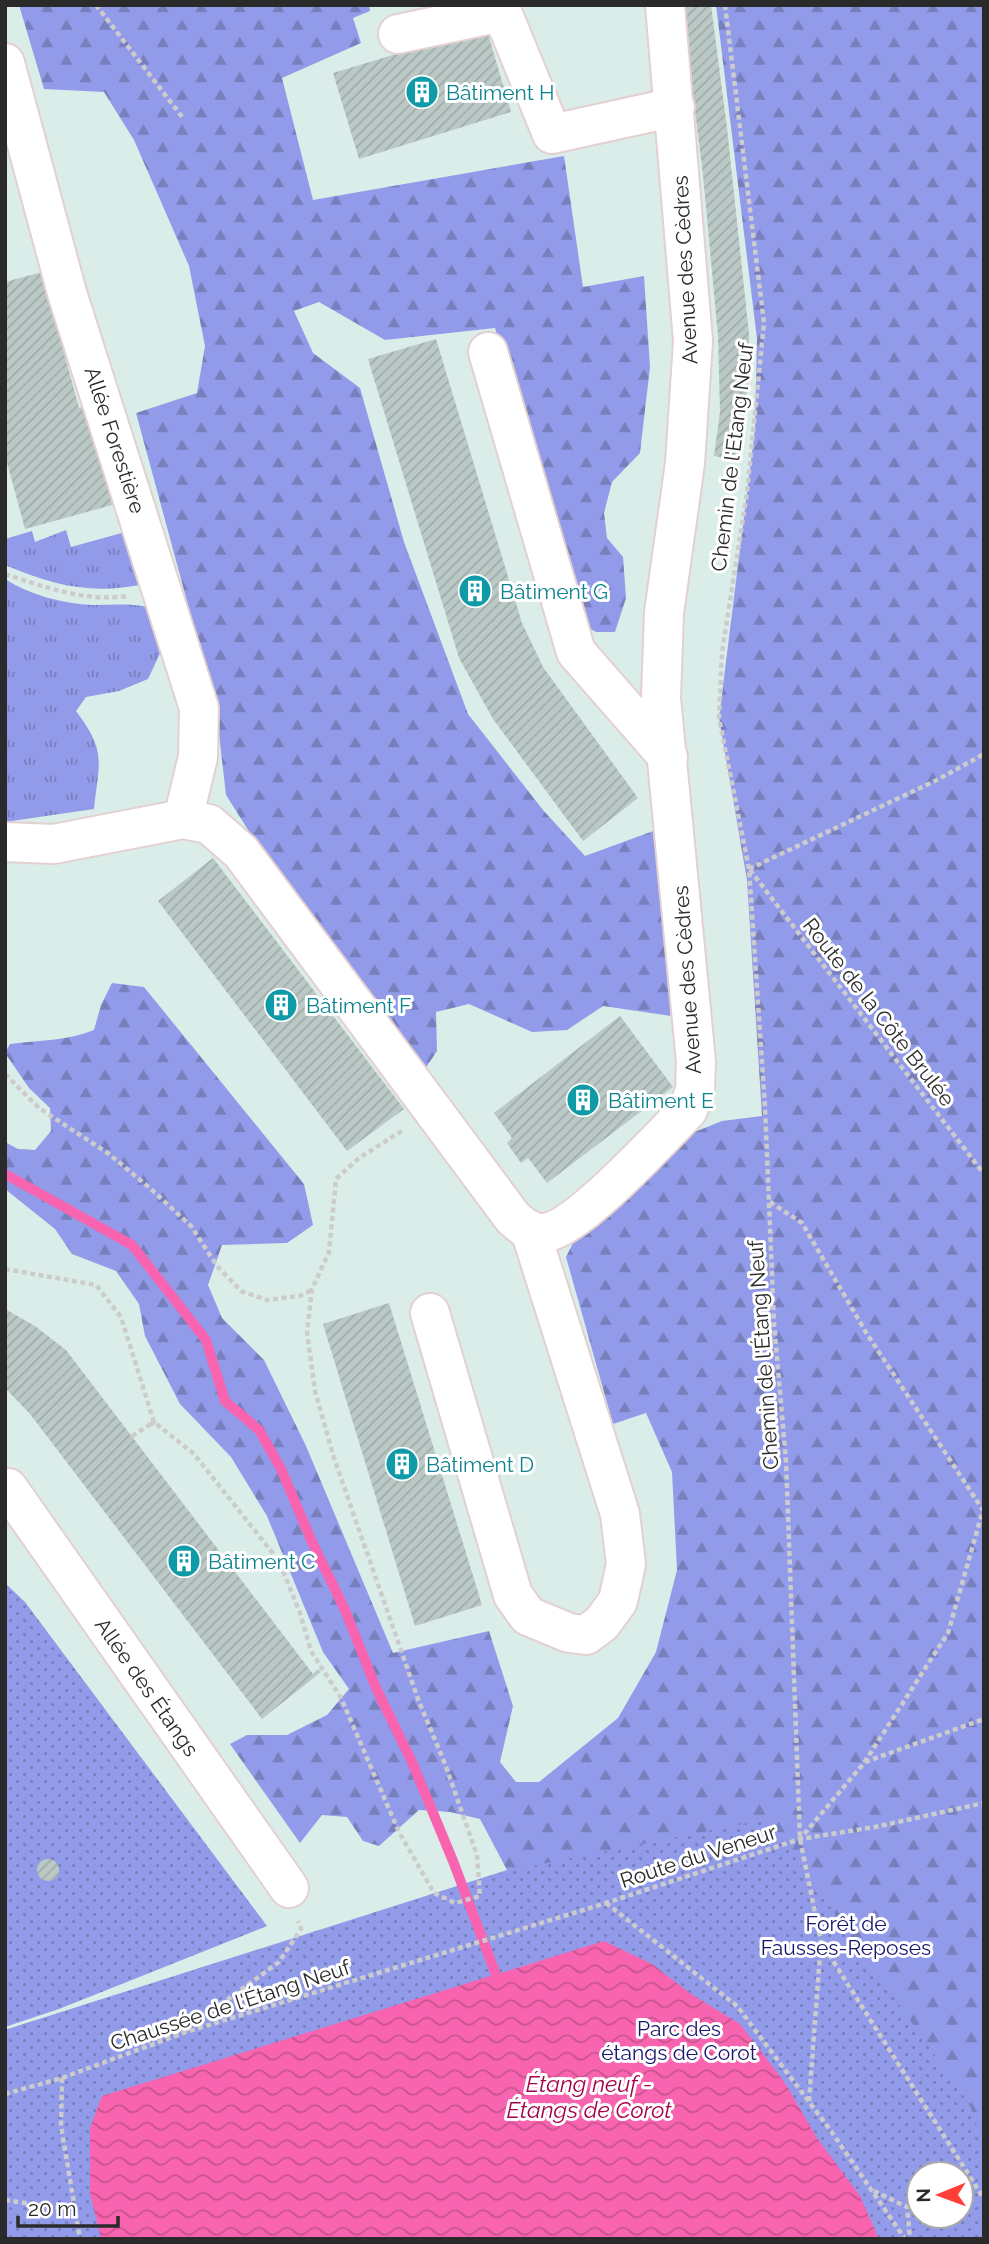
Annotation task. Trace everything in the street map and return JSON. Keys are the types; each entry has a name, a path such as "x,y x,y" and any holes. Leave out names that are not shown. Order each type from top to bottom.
{"lane":[{"name":"Avenue des Cèdres","path":"530,1230 542,1233 556,1230 590,1206 688,1110 695,1090 696,1062 661,698 664,613 685,463 693,341 665,5"},
{"path":"398,34 502,12 552,134 675,107"},
{"name":"Allée Forestière","path":"5,63 67,293 199,708 198,757 183,819"},
{"path":"488,352 576,652 668,757"},
{"path":"5,842 54,844 183,819 209,824 241,852 513,1219 530,1230 620,1514 626,1563 618,1601 602,1623 586,1635 569,1633 528,1616 513,1595 430,1313"},
{"name":"Allée des Étangs","path":"6,1487 289,1888"}],"path":[{"path":"96,5 183,118"},
{"name":"Chemin de l'Etang Neuf","path":"725,5 764,324 749,480 722,652 719,718 749,869"},
{"path":"5,574 59,592 105,599 163,590"},
{"path":"749,869 937,780 984,754"},
{"name":"Route de la Côte Brulée","path":"749,869 984,1174"},
{"name":"Chemin de l'Étang Neuf","path":"749,869 774,1323 786,1461 800,1839 821,1942"},
{"path":"5,1074 39,1108 109,1154 151,1189 191,1226 217,1266 241,1290 267,1300 299,1296 312,1289"},
{"path":"5,1269 96,1284 121,1317 154,1422 194,1454 279,1561 300,1613 311,1651 341,1698 399,1832 434,1892 455,1903 481,1896 477,1855 445,1764 418,1699 334,1458 315,1391 307,1332 312,1289 329,1252 336,1179 359,1158 432,1109"},
{"path":"769,1202 802,1223 867,1334 983,1510 948,1633 864,1763 800,1839"},
{"path":"148,1427 154,1422"},
{"path":"132,1436 154,1422"},
{"path":"864,1763 984,1719"},
{"name":"Route du Veneur","path":"495,1937 800,1839 874,1827 984,1803"},
{"path":"606,1903 737,2006 874,2190 905,2239"},
{"path":"183,2032 279,1962 301,1929"},
{"name":"Chaussée de l'Étang Neuf","path":"5,2094 62,2078 183,2032 495,1937"},
{"path":"809,2101 821,1942"},
{"path":"821,1942 984,2199"},
{"path":"62,2078 61,2126 80,2239"},
{"path":"874,2190 907,2207 910,2239"},
{"path":"5,2200 75,2210"}],"green space":[{"path":"19,5 369,5 370,11 353,18 361,43 282,78 313,200 564,156 583,287 644,276 650,367 640,453 612,482 604,513 607,538 623,557 626,598 615,632 596,632 579,622 495,328 385,340 319,302 294,311 313,353 360,388 404,542 468,714 543,810 585,856 656,830 678,1017 603,1006 567,1030 532,1032 469,1004 436,1012 437,1051 421,1075 293,901 226,795 216,708 136,413 197,393 205,346 189,266 134,140 104,92 44,89"},
{"name":"Forêt de Fausses-Reposes","path":"716,5 984,5 984,2239 5,2239 5,2030 507,1870 480,1819 450,1812 419,1810 379,1846 363,1841 347,1817 322,1815 300,1843 230,1744 247,1735 287,1735 327,1715 349,1689 323,1652 267,1516 231,1457 180,1404 145,1336 139,1304 116,1271 72,1254 55,1229 5,1189 5,1142 18,1149 35,1150 51,1131 50,1108 29,1088 5,1053 10,1044 63,1038 94,1030 101,1005 112,983 144,987 304,1184 313,1225 287,1243 222,1245 208,1285 222,1318 264,1360 306,1446 393,1653 489,1631 513,1706 500,1762 516,1782 539,1782 618,1718 656,1652 677,1570 672,1472 646,1413 613,1424 566,1257 580,1229 667,1143 722,1121 762,1116 747,880 719,718 755,428 757,339"},
{"path":"66,530 71,547 129,531 145,584 108,589 74,586 5,565 5,539 32,531 35,542"},
{"path":"5,579 25,590 59,601 147,607 162,649 148,679 119,691 86,697 76,711 93,737 99,757 94,809 5,822"},
{"path":"5,1583 25,1602 267,1926 59,2009 5,2027"},
{"name":"Parc des étangs de Corot","path":"768,1819 970,2105 984,2148 984,2239 5,2239 5,2030 507,1871"}],"water":[{"name":"Étang neuf - Étangs de Corot","path":"604,1941 652,1964 691,1994 740,2024 785,2083 817,2138 860,2196 879,2239 101,2239 90,2193 90,2128 102,2096"}],"building":[{"path":"682,5 711,5 727,128 749,334 749,372 739,460 714,456 720,412 718,336 703,175"},
{"name":"Bâtiment H","path":"486,27 511,112 359,159 333,73"},
{"path":"42,272 79,408 89,405 116,504 25,529 5,455 5,282"},
{"name":"Bâtiment G","path":"436,339 522,623 543,667 638,798 583,841 493,719 459,658 368,359"},
{"name":"Bâtiment F","path":"213,858 404,1109 347,1151 158,901"},
{"name":"Bâtiment E","path":"620,1016 673,1087 547,1183 528,1158 521,1163 507,1143 512,1138 494,1113"},
{"name":"Bâtiment D","path":"389,1303 482,1605 415,1626 323,1324"},
{"name":"Bâtiment C","path":"5,1309 35,1326 66,1350 313,1674 318,1669 321,1672 262,1719 30,1414 5,1388"},
{"path":"48,1859 56,1862 59,1870 56,1878 48,1881 40,1878 37,1870 40,1862"}],"waterway":[{"path":"5,1174 132,1245 206,1340 225,1401 259,1430 281,1469 345,1610 376,1688 412,1762 496,1975"}],"place":[{"name":"Bâtiment H","path":"422,92"},
{"name":"Bâtiment G","path":"475,591"},
{"name":"Bâtiment F","path":"281,1005"},
{"name":"Bâtiment E","path":"583,1100"},
{"name":"Bâtiment D","path":"402,1464"},
{"name":"Bâtiment C","path":"184,1561"}]}
